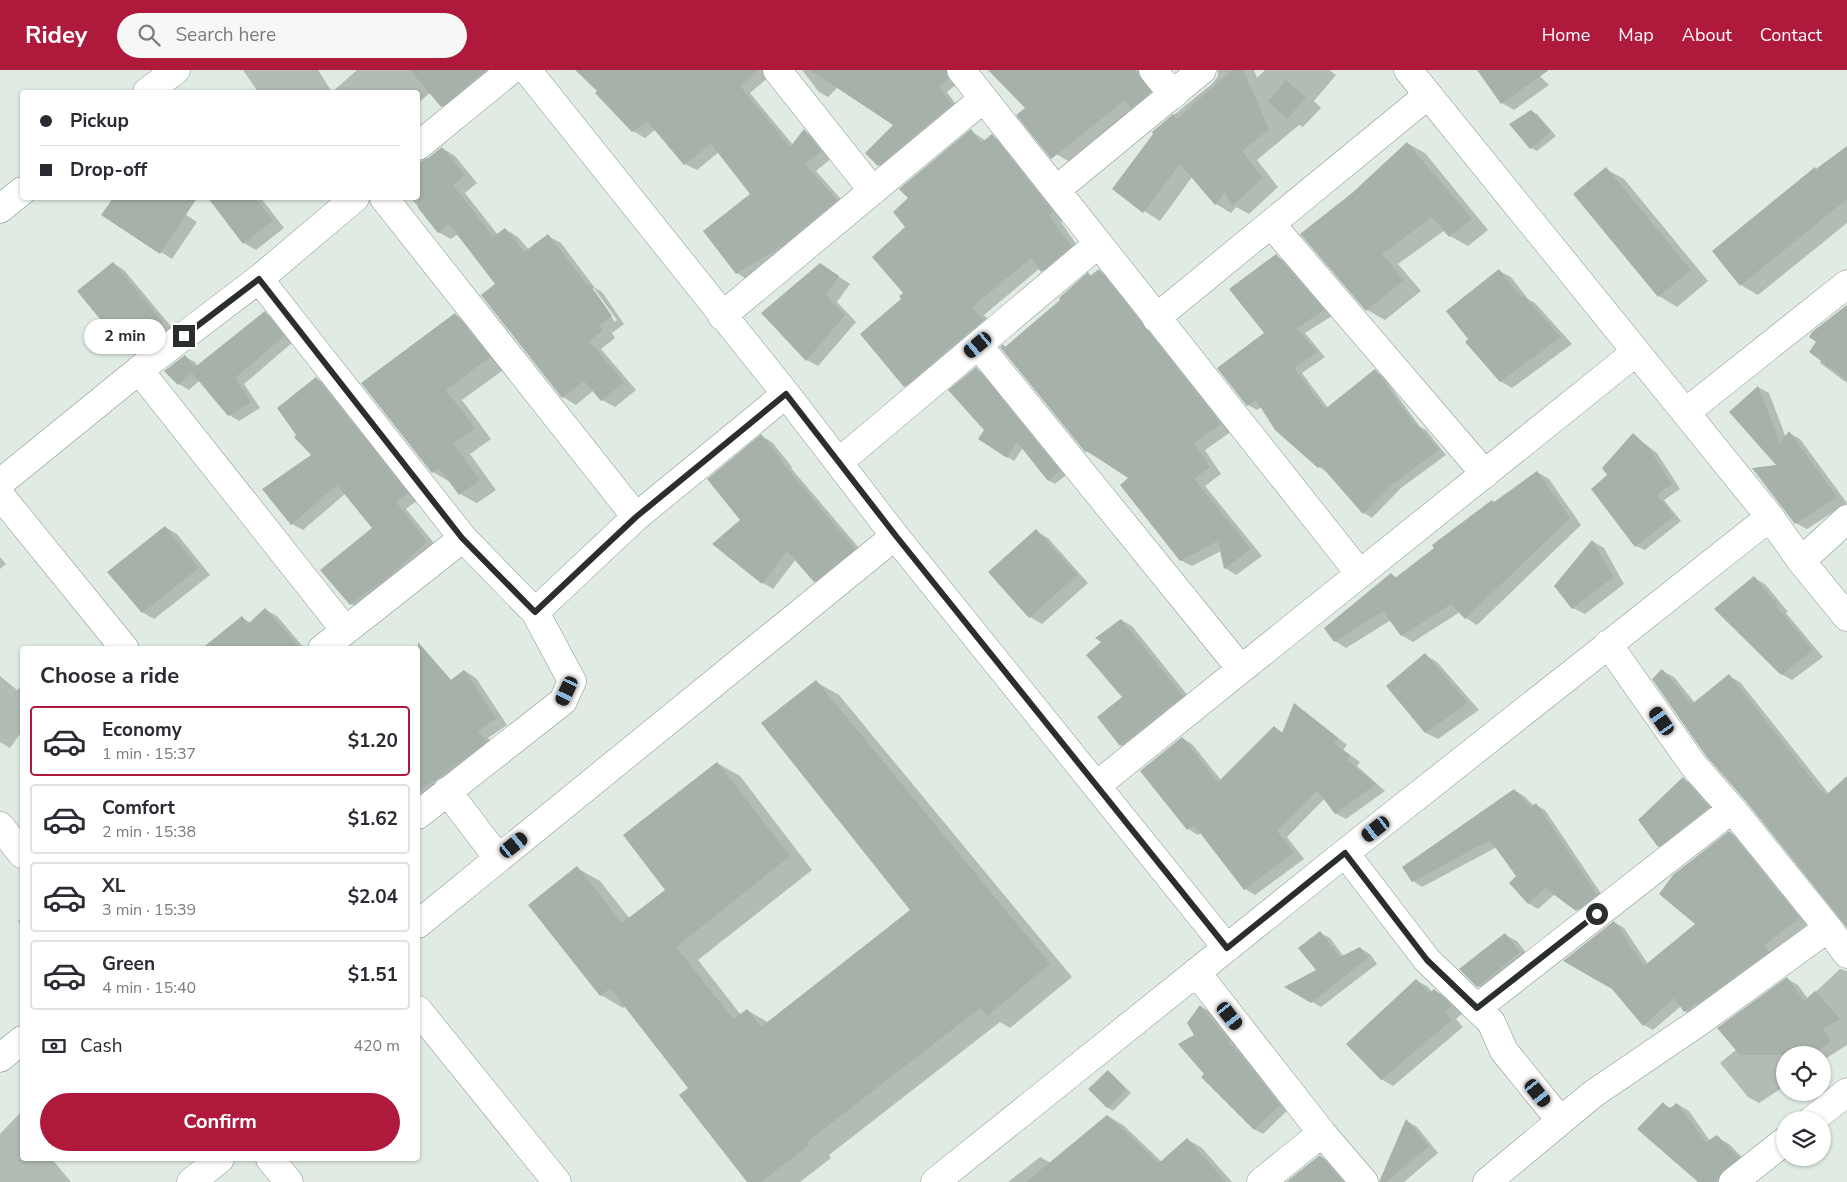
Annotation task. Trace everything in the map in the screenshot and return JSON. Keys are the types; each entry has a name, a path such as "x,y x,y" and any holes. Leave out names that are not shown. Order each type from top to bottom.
{"street":[{"path":"150,90 176,70"},
{"path":"420,144 511,70"},
{"path":"527,70 786,394 896,536 1227,948"},
{"path":"777,70 873,191"},
{"path":"960,70 1360,574"},
{"path":"1153,70 1173,95"},
{"path":"1056,190 1202,70"},
{"path":"1408,70 1686,412 1770,517 1801,561 1847,617"},
{"path":"1156,318 1428,95"},
{"path":"722,316 983,99"},
{"path":"0,209 20,193"},
{"path":"0,483 140,370 259,279 353,200"},
{"path":"386,200 636,517"},
{"path":"1271,224 1485,474"},
{"path":"839,462 1098,244"},
{"path":"259,279 462,538 535,612 572,681 563,701 420,813"},
{"path":"1686,412 1847,284"},
{"path":"978,345 1241,669"},
{"path":"1097,784 1636,352"},
{"path":"140,370 345,630"},
{"path":"535,612 636,517 786,394"},
{"path":"0,494 123,646"},
{"path":"935,1182 1345,853 1770,517"},
{"path":"1801,561 1847,519"},
{"path":"420,922 896,536"},
{"path":"326,646 462,538"},
{"path":"1608,644 1694,766 1732,809 1847,954"},
{"path":"447,791 498,858"},
{"path":"1477,1008 1732,809"},
{"path":"1,828 20,852"},
{"path":"1345,853 1427,960 1491,1022 1504,1051 1560,1120"},
{"path":"1487,1182 1593,1094 1696,1024 1828,928"},
{"path":"1196,972 1322,1133 1364,1182"},
{"path":"420,1012 556,1182"},
{"path":"0,1058 20,1042"},
{"path":"1823,1111 1847,1092"},
{"path":"1261,1182 1322,1133"},
{"path":"1734,1182 1776,1148"},
{"path":"191,1182 217,1161"},
{"path":"272,1161 289,1182"}],"building":[{"path":"410,70 486,70 441,107"},
{"path":"575,70 759,70 740,86 790,147 804,129 821,151 805,164 837,200 783,245 736,274 703,231 750,194 711,144 684,165 647,121 632,132 595,93 597,91"},
{"path":"810,70 946,70 948,79 939,87 952,104 878,166 865,153 893,125"},
{"path":"988,70 1135,70 1151,92 1131,108 1125,100 1051,159 1016,115 1025,108"},
{"path":"1232,70 1243,70 1269,129 1242,151 1263,178 1232,206 1225,192 1215,205 1180,164 1143,213 1112,189 1153,134 1152,132 1173,114 1177,119"},
{"path":"1477,70 1549,70 1501,104"},
{"path":"1286,80 1306,98 1287,119 1268,101"},
{"path":"1531,110 1551,132 1530,149 1509,124"},
{"path":"971,129 981,143 992,134 1053,212 1049,215 1071,246 1041,272 1031,258 972,307 983,320 904,387 860,334 901,299 899,296 903,293 872,257 905,227 893,212 908,198 899,189"},
{"path":"1407,142 1472,219 1449,237 1432,217 1382,254 1404,280 1366,311 1300,234 1352,193"},
{"path":"1847,146 1847,199 1740,286 1712,251 1815,167 1816,169"},
{"path":"442,147 465,175 453,185 493,237 505,228 524,252 548,234 587,285 589,283 612,316 600,325 602,331 589,341 624,382 601,401 584,381 562,398 481,295 495,284 449,224 438,233 418,208 418,200 420,200 420,161 428,158"},
{"path":"1606,167 1691,270 1658,297 1573,194"},
{"path":"112,200 196,200 160,254 101,215"},
{"path":"210,200 257,200 273,220 243,244"},
{"path":"1276,254 1324,310 1297,328 1317,352 1294,368 1325,409 1375,369 1415,425 1417,424 1439,450 1393,484 1363,514 1321,466 1318,468 1275,430 1256,400 1247,406 1217,368 1264,333 1229,289"},
{"path":"113,262 163,322 160,325 165,331 142,348 137,344 127,352 77,291"},
{"path":"820,263 839,276 826,295 845,315 806,361 761,313"},
{"path":"1099,269 1221,424 1194,443 1210,467 1194,479 1251,549 1224,569 1218,541 1180,561 1120,485 1128,478 1087,451 1085,452 1000,347 1003,344 1005,347 1060,300 1059,298 1088,272 1090,276"},
{"path":"1499,269 1521,297 1523,295 1561,337 1500,382 1465,342 1468,339 1446,311"},
{"path":"1847,305 1847,380 1809,352 1816,342 1809,337 1812,332"},
{"path":"265,311 284,336 235,378 251,402 228,416 192,373 178,385 164,371 185,355 195,367"},
{"path":"455,313 490,357 446,390 475,428 453,444 480,480 459,495 439,468 432,473 361,383"},
{"path":"976,367 1060,471 1048,481 1017,442 1007,458 978,439 984,430 948,390"},
{"path":"316,377 408,493 396,502 427,542 393,573 350,605 320,570 372,528 337,485 291,525 262,489 311,455 294,437 296,435 277,408"},
{"path":"1758,386 1780,443 1789,431 1837,497 1795,524 1752,468 1776,465 1729,412"},
{"path":"1633,433 1648,447 1672,484 1657,495 1674,516 1635,547 1591,489 1607,475 1602,468"},
{"path":"761,434 781,461 855,549 814,582 787,551 762,584 712,544 740,520 707,479"},
{"path":"1537,471 1570,518 1465,619 1451,604 1401,636 1383,611 1334,642 1324,628 1391,573 1395,578 1434,548 1432,545 1492,500 1494,502"},
{"path":"165,526 199,568 142,613 107,572"},
{"path":"1036,529 1077,575 1029,618 988,572"},
{"path":"1592,540 1613,577 1572,609 1554,586"},
{"path":"1754,576 1778,605 1776,606 1813,650 1781,675 1714,609"},
{"path":"265,608 298,646 205,646 242,616 248,624"},
{"path":"1121,619 1183,696 1120,746 1097,717 1122,697 1086,655 1101,642 1095,638"},
{"path":"418,642 451,680 464,670 496,718 478,731 486,742 420,790 420,646 418,646"},
{"path":"1425,653 1468,703 1425,733 1386,686"},
{"path":"1662,669 1692,704 1729,674 1821,791 1826,795 1847,776 1847,928 1744,799 1706,756 1652,679"},
{"path":"816,680 1050,964 987,1016 980,1008 807,1142 809,1145 761,1182 747,1182 679,1095 688,1088 610,988 600,996 528,905 577,866 622,923 665,890 623,835 717,762 790,856 676,947 733,1019 747,1009 761,1027 910,910 761,723"},
{"path":"1294,703 1338,738 1334,743 1350,755 1347,760 1376,784 1335,814 1317,790 1277,831 1294,852 1244,890 1194,825 1187,830 1140,771 1182,737 1218,782 1274,726 1282,733"},
{"path":"1683,777 1709,807 1658,847 1638,820"},
{"path":"1514,789 1531,807 1536,803 1597,895 1576,911 1545,888 1528,904 1509,883 1516,876 1490,840 1412,882 1402,867"},
{"path":"1729,831 1800,918 1764,945 1769,952 1697,1004 1684,1012 1674,998 1643,1026 1612,989 1563,961 1614,921 1644,966 1695,924 1659,894 1673,875"},
{"path":"1320,931 1340,957 1360,947 1368,958 1311,1003 1284,987 1316,970 1298,948"},
{"path":"1505,933 1520,952 1477,987 1459,969"},
{"path":"1787,977 1804,1001 1815,991 1840,1019 1823,1029 1831,1042 1825,1046 1776,1046 1776,1055 1740,1055 1717,1028"},
{"path":"1416,979 1429,993 1434,989 1452,1006 1445,1012 1452,1020 1381,1080 1346,1044"},
{"path":"1200,1005 1230,1041 1228,1043 1235,1048 1280,1105 1254,1130 1201,1077 1204,1074 1178,1044 1194,1035 1187,1023"},
{"path":"1108,1070 1126,1090 1107,1108 1088,1089"},
{"path":"1663,1102 1669,1109 1677,1103 1706,1142 1717,1135 1739,1158 1723,1170 1715,1182 1698,1182 1637,1129"},
{"path":"1107,1115 1159,1163 1187,1138 1226,1182 1026,1182"},
{"path":"1406,1119 1429,1146 1386,1182 1379,1182"},
{"path":"1320,1155 1343,1182 1286,1182"}],"route":[{"path":"184,336 259,279 462,538 535,612 636,517 786,394 896,536 1227,948 1345,853 1427,960 1477,1008 1597,914"}]}
